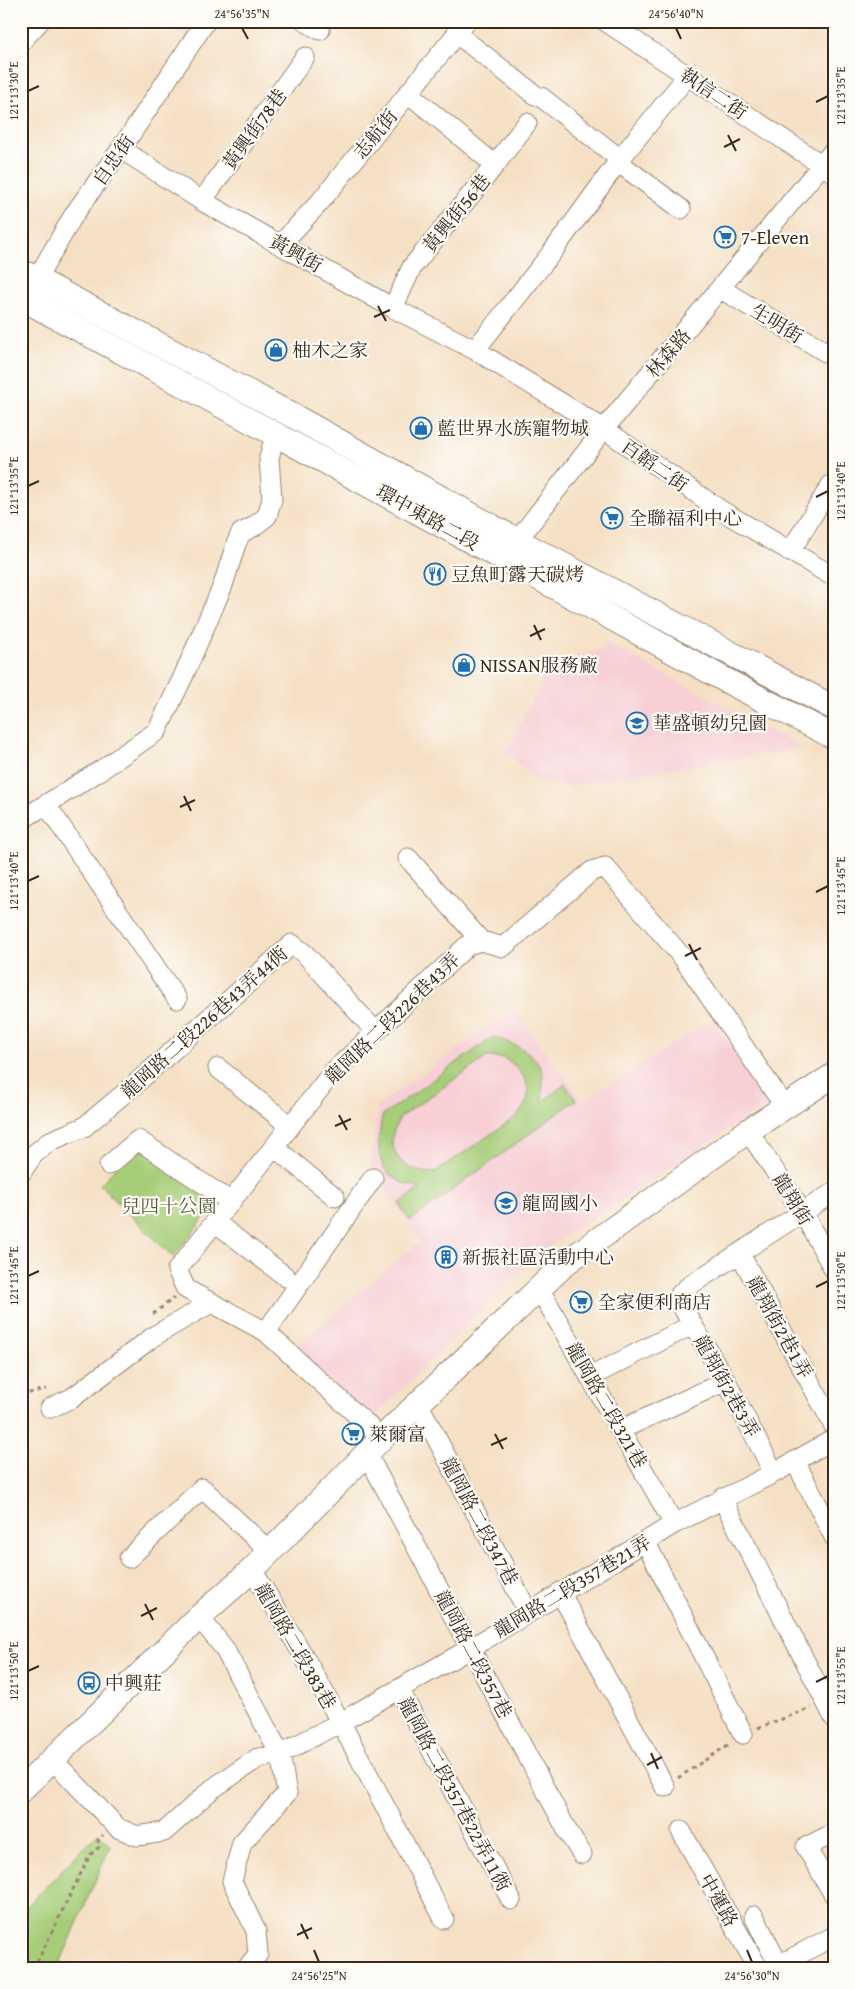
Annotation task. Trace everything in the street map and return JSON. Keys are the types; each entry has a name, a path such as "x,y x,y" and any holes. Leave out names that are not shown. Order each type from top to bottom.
{"main road":[{"name":"環中東路二段","path":"28,276 297,418 710,672 834,737"},
{"name":"環中東路二段","path":"25,300 275,434 834,708"},
{"path":"21,1790 199,1617 252,1570 418,1403 567,1262 748,1131 834,1074"}],"street":[{"path":"21,42 40,21"},
{"name":"自忠街","path":"25,300 28,276 121,149 206,21"},
{"name":"執信二街","path":"605,21 828,169"},
{"path":"462,27 538,96 681,209"},
{"name":"志航街","path":"282,244 320,202 462,27"},
{"name":"黃興街78巷","path":"202,201 306,57"},
{"path":"475,350 554,251 619,161 688,75"},
{"path":"408,93 495,165"},
{"name":"黃興街56巷","path":"392,308 412,267 527,123"},
{"name":"黃興街","path":"121,149 202,201 282,244 392,308 475,350 604,429"},
{"name":"林森路","path":"511,549 604,429 721,289 828,169 834,150"},
{"name":"生明街","path":"721,289 834,357"},
{"name":"百韜二街","path":"604,429 722,511 834,576"},
{"path":"21,820 157,732 184,676 222,585 241,533 253,527 267,516 272,500 269,458 275,434"},
{"path":"790,552 831,485"},
{"path":"46,804 177,999"},
{"path":"408,858 481,941 503,946 592,871 605,867 683,958 785,1107"},
{"name":"龍岡路二段226巷43弄","path":"178,1270 332,1072 468,945 481,941"},
{"name":"龍岡路二段226巷43弄44衖","path":"21,1173 33,1155 50,1141 84,1127 133,1086 292,944 305,954 376,1032"},
{"path":"218,1068 290,1126"},
{"name":"龍翔街","path":"748,1131 803,1213 834,1270"},
{"path":"109,1165 138,1140 231,1202"},
{"path":"274,1147 335,1197"},
{"path":"266,1332 372,1178"},
{"path":"740,1254 834,1192"},
{"path":"215,1222 286,1277"},
{"name":"龍翔街2巷3弄","path":"740,1254 690,1285 681,1293 678,1300 726,1381 774,1473"},
{"name":"龍翔街2巷1弄","path":"740,1254 834,1426"},
{"name":"龍岡路二段357巷","path":"178,1270 186,1289 266,1332 375,1446 471,1648 569,1834 582,1854"},
{"name":"龍岡路二段321巷","path":"539,1288 674,1524"},
{"path":"50,1408 72,1398 154,1336 211,1303"},
{"path":"590,1377 692,1325"},
{"path":"620,1430 726,1381"},
{"name":"龍岡路二段347巷","path":"418,1403 528,1612"},
{"name":"龍岡路二段357巷21弄","path":"114,1823 118,1828 138,1836 164,1832 212,1789 258,1758 280,1754 341,1722 471,1648 674,1524 774,1473 834,1439"},
{"path":"795,1461 834,1537"},
{"path":"129,1558 202,1488 270,1552"},
{"path":"722,1498 831,1706"},
{"path":"645,1541 743,1734"},
{"name":"龍岡路二段383巷","path":"252,1570 282,1618 341,1722 444,1919"},
{"path":"560,1592 665,1787"},
{"path":"199,1617 224,1648 280,1754 287,1793 242,1843 232,1880 256,1931 258,1954 247,1968"},
{"name":"龍岡路二段357巷22弄11衖","path":"399,1689 511,1900"},
{"path":"60,1752 114,1823"},
{"name":"中運路","path":"681,1832 758,1968"},
{"path":"834,1833 806,1847 834,1895"},
{"path":"754,1916 779,1966 834,1936"}],"path":[{"path":"22,1968 37,1962 90,1855 99,1847 98,1840 114,1823"}],"shaded area":[{"name":"華盛頓幼兒園","path":"606,642 802,748 568,786 536,780 505,752 550,666 602,649"},
{"name":"龍岡國小","path":"514,1009 583,1101 712,1020 770,1103 536,1255 373,1418 293,1348 420,1242 370,1165 378,1105"}],"green space":[{"path":"493,1037 517,1046 537,1061 543,1077 542,1102 565,1084 576,1100 410,1221 399,1204 420,1188 401,1182 386,1170 379,1154 382,1116","holes":["487,1057 503,1058 513,1064 522,1074 527,1085 528,1096 520,1112 516,1117 434,1173 426,1173 406,1165 396,1155 392,1140 400,1117"]},
{"name":"兒四十公園","path":"146,1151 219,1199 173,1257 100,1185 129,1153"},
{"path":"98,1833 110,1846 58,1968 21,1968 21,1912"}],"place":[{"name":"7-Eleven","path":"725,237"},
{"name":"柚木之家","path":"276,350"},
{"name":"藍世界水族寵物城","path":"421,428"},
{"name":"全聯福利中心","path":"612,518"},
{"name":"豆魚町露天碳烤","path":"435,574"},
{"name":"NISSAN服務廠","path":"464,665"},
{"name":"華盛頓幼兒園","path":"637,723"},
{"name":"龍岡國小","path":"506,1203"},
{"name":"新振社區活動中心","path":"446,1257"},
{"name":"全家便利商店","path":"581,1302"},
{"name":"萊爾富","path":"353,1434"},
{"name":"中興莊","path":"89,1683"}]}
